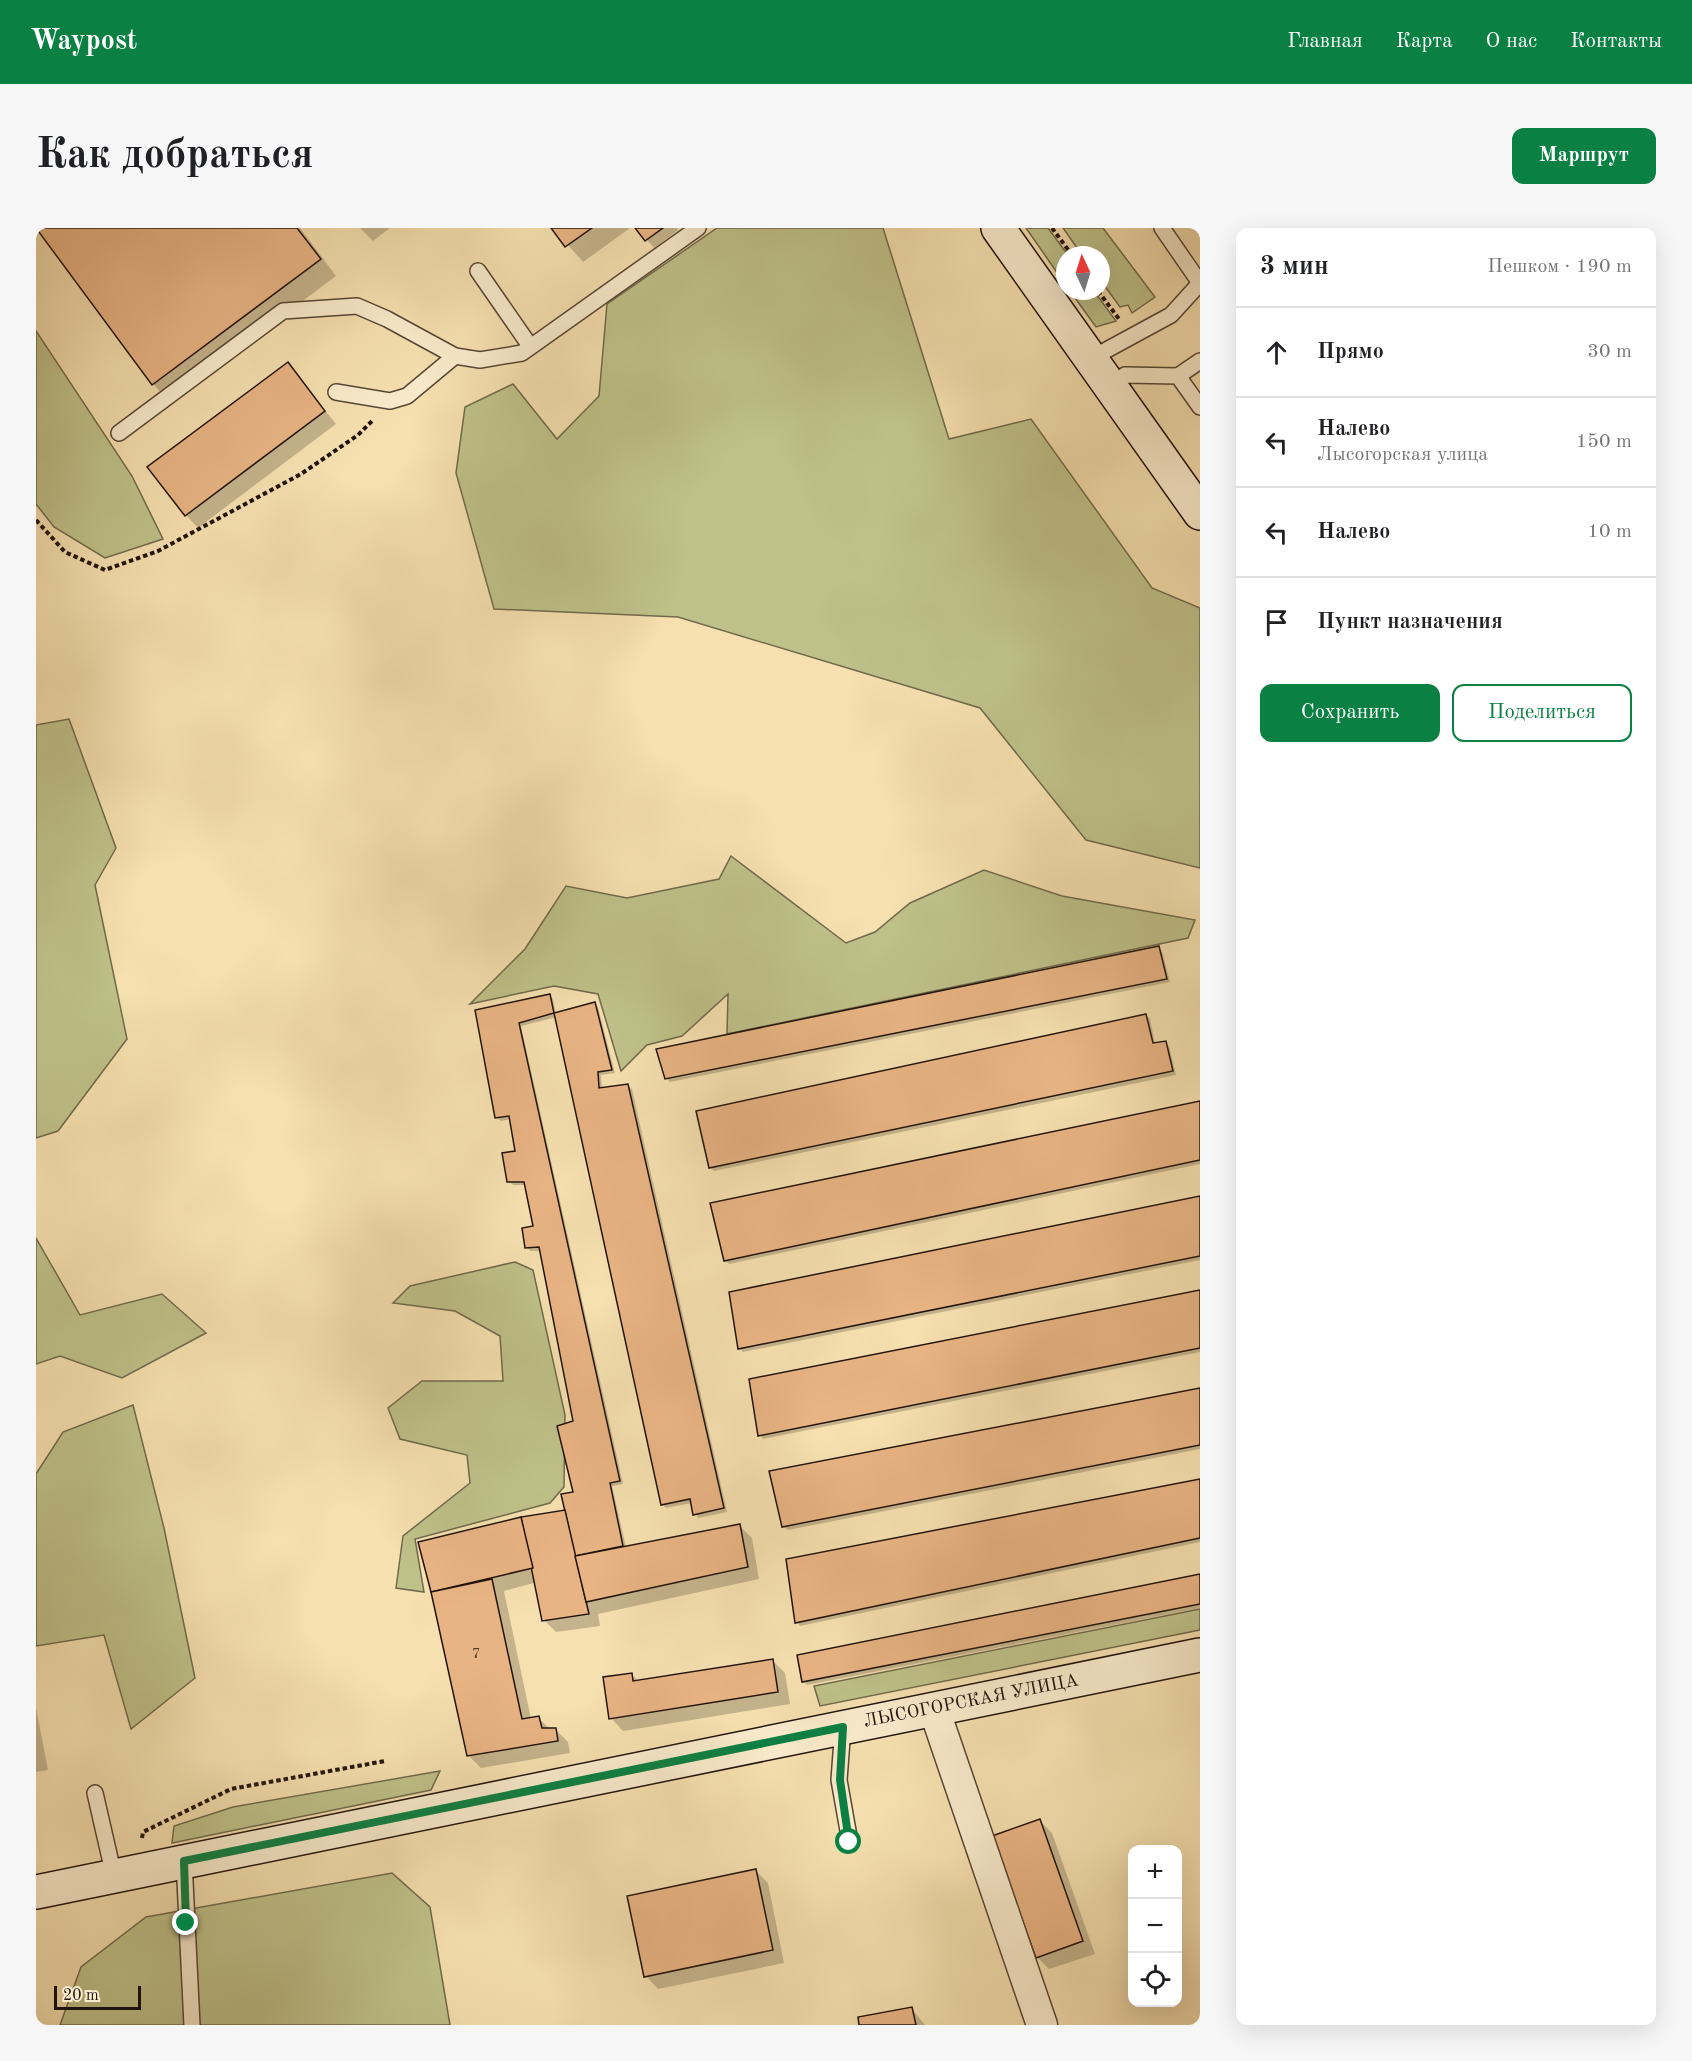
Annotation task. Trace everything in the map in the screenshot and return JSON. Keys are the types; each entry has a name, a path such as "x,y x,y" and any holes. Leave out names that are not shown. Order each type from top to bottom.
{"street":[{"path":"998,228 1200,513"},
{"name":"ЛЫСОГОРСКАЯ УЛИЦА","path":"36,1892 1200,1655"},
{"path":"934,1709 1042,2025"}],"lane":[{"path":"118,433 283,311 357,306 387,319 455,356 480,360 522,353 698,228"},
{"path":"1100,372 1131,336 1171,315 1200,283 1162,228"},
{"path":"478,271 530,346"},
{"path":"336,392 390,401 407,396 455,356"},
{"path":"1100,372 1178,376 1200,361"},
{"path":"1178,376 1200,407"},
{"path":"843,1727 840,1780 849,1842"},
{"path":"95,1793 114,1876"},
{"path":"184,1861 192,2025"}],"path":[{"path":"1052,228 1065,246"},
{"path":"1105,300 1131,336"},
{"path":"36,520 65,552 105,570 158,551 301,474 358,435 390,401"},
{"path":"143,1832 231,1789 385,1761"}],"green space":[{"path":"717,228 883,228 949,439 1031,419 1152,588 1200,608 1200,868 1086,840 980,708 678,617 494,609 456,473 465,407 513,384 557,439 599,396 607,304"},
{"path":"1026,228 1048,228 1061,246 1056,246 1056,271"},
{"path":"1063,228 1103,228 1155,297 1132,313 1128,305 1120,307 1110,293 1110,246 1076,246"},
{"path":"1076,300 1101,300 1116,321 1096,327"},
{"path":"36,331 132,476 163,539 105,558 54,527 36,504"},
{"path":"69,719 116,848 95,885 127,1039 58,1131 36,1138 36,725"},
{"path":"731,856 846,943 875,932 910,903 984,870 1062,896 1195,920 1188,938 727,1034 728,994 682,1036 647,1045 621,1071 598,994 554,986 470,1004 525,949 566,886 627,898 719,879"},
{"path":"36,1238 80,1315 162,1294 206,1333 122,1378 60,1356 36,1364"},
{"path":"515,1262 533,1270 565,1415 564,1487 550,1503 415,1539 424,1592 396,1588 403,1536 470,1483 467,1455 400,1439 388,1408 422,1381 503,1381 500,1336 455,1311 393,1303 410,1286"},
{"path":"133,1405 164,1528 195,1678 131,1729 104,1635 36,1646 36,1474 63,1432"},
{"path":"1200,1609 1200,1630 820,1706 814,1686"},
{"path":"440,1771 431,1790 172,1843 174,1826 233,1807"},
{"path":"392,1873 430,1907 450,2025 60,2025 81,1967 146,1917"}],"building":[{"path":"36,228 297,228 321,259 152,385"},
{"path":"551,228 592,228 565,247"},
{"path":"635,228 663,228 645,241"},
{"path":"288,362 325,411 185,516 147,467"},
{"path":"1159,946 1167,979 665,1079 656,1049"},
{"path":"550,994 554,1013 519,1023 620,1481 610,1483 623,1546 575,1556 561,1494 573,1492 557,1426 573,1421 539,1247 525,1248 522,1228 533,1226 524,1182 507,1182 502,1153 515,1151 509,1116 495,1118 475,1010"},
{"path":"595,1002 612,1070 598,1072 599,1088 628,1084 724,1508 693,1515 690,1499 661,1505 554,1013"},
{"path":"1146,1014 1153,1043 1166,1041 1173,1071 709,1168 696,1111"},
{"path":"1200,1101 1200,1160 724,1261 710,1203"},
{"path":"1200,1196 1200,1256 738,1349 729,1292"},
{"path":"1200,1290 1200,1348 758,1436 749,1379"},
{"path":"1200,1388 1200,1445 782,1527 769,1471"},
{"path":"1200,1479 1200,1538 795,1623 786,1559"},
{"path":"565,1510 589,1614 542,1621 521,1517"},
{"path":"521,1517 533,1568 431,1592 418,1542"},
{"path":"740,1524 748,1567 586,1602 575,1556"},
{"path":"1200,1574 1200,1604 802,1682 797,1655"},
{"path":"492,1579 522,1719 539,1716 542,1728 556,1728 558,1741 467,1756 431,1592"},
{"path":"773,1659 778,1692 609,1719 603,1677 632,1673 633,1681"},
{"path":"1040,1819 1083,1941 1036,1958 992,1836"},
{"path":"756,1869 773,1950 644,1977 627,1896"},
{"path":"912,2007 916,2025 859,2025 858,2017"}],"route":[{"path":"186,1923 184,1861 843,1727 840,1780 849,1842"}]}
